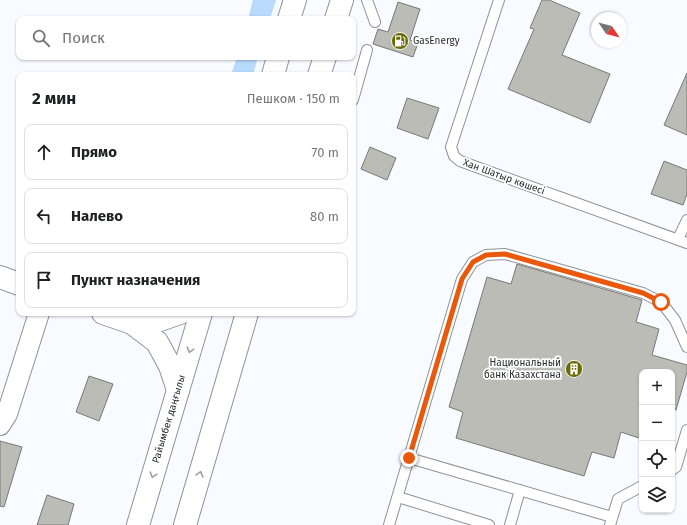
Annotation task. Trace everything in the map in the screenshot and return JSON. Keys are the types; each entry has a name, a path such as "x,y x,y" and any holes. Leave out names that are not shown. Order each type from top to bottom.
{"main road":[{"path":"291,16 295,0"},
{"path":"337,16 342,0"},
{"path":"274,72 277,60"},
{"path":"321,72 324,60"},
{"path":"0,278 16,283"},
{"path":"112,316 132,323 156,342 170,366 178,390"},
{"path":"132,323 154,322 171,316"},
{"name":"Райымбек даңғылы","path":"138,525 200,316"},
{"path":"185,525 246,316"}],"street":[{"path":"0,425 7,414 38,316"}],"lane":[{"path":"367,0 375,22"},
{"name":"Хан Шатыр көшесі","path":"499,0 451,147 454,156 460,161 682,241"},
{"path":"356,89 367,50"},
{"path":"682,241 687,220"},
{"path":"389,525 462,279 473,262 486,255 505,254 643,293 661,302 675,320 687,347"},
{"path":"235,355 251,316"},
{"path":"675,468 687,430"},
{"path":"409,458 520,490 611,521 618,499 639,488"},
{"path":"510,525 520,490"},
{"path":"398,497 489,525"}],"shaded area":[{"path":"253,0 276,0 271,16 249,16"},
{"path":"236,60 257,60 254,72 232,72"}],"building":[{"path":"542,0 549,0 580,13 562,55 610,74 590,123 508,89 534,29 530,28"},
{"path":"398,2 420,9 410,40 418,43 413,57 373,44 378,29 388,32"},
{"path":"687,73 687,135 664,125"},
{"path":"407,98 439,108 428,139 397,128"},
{"path":"370,147 396,158 387,180 361,169"},
{"path":"664,161 687,170 687,194 683,205 651,194"},
{"name":"Национальный банк Казахстана","path":"517,264 642,300 636,322 659,329 652,355 687,365 687,372 676,410 675,369 639,369 639,438 621,432 614,458 592,452 584,476 456,438 463,412 449,407 487,277 511,284"},
{"path":"89,376 113,384 99,421 76,412"},
{"path":"0,441 22,447 4,507 0,506"},
{"path":"47,495 74,504 68,525 37,525"}],"place":[{"name":"GasEnergy","path":"400,41"},
{"name":"Национальный банк Казахстана","path":"574,369"}],"route":[{"path":"409,458 462,279 473,262 486,255 505,254 643,293 661,302"}]}
